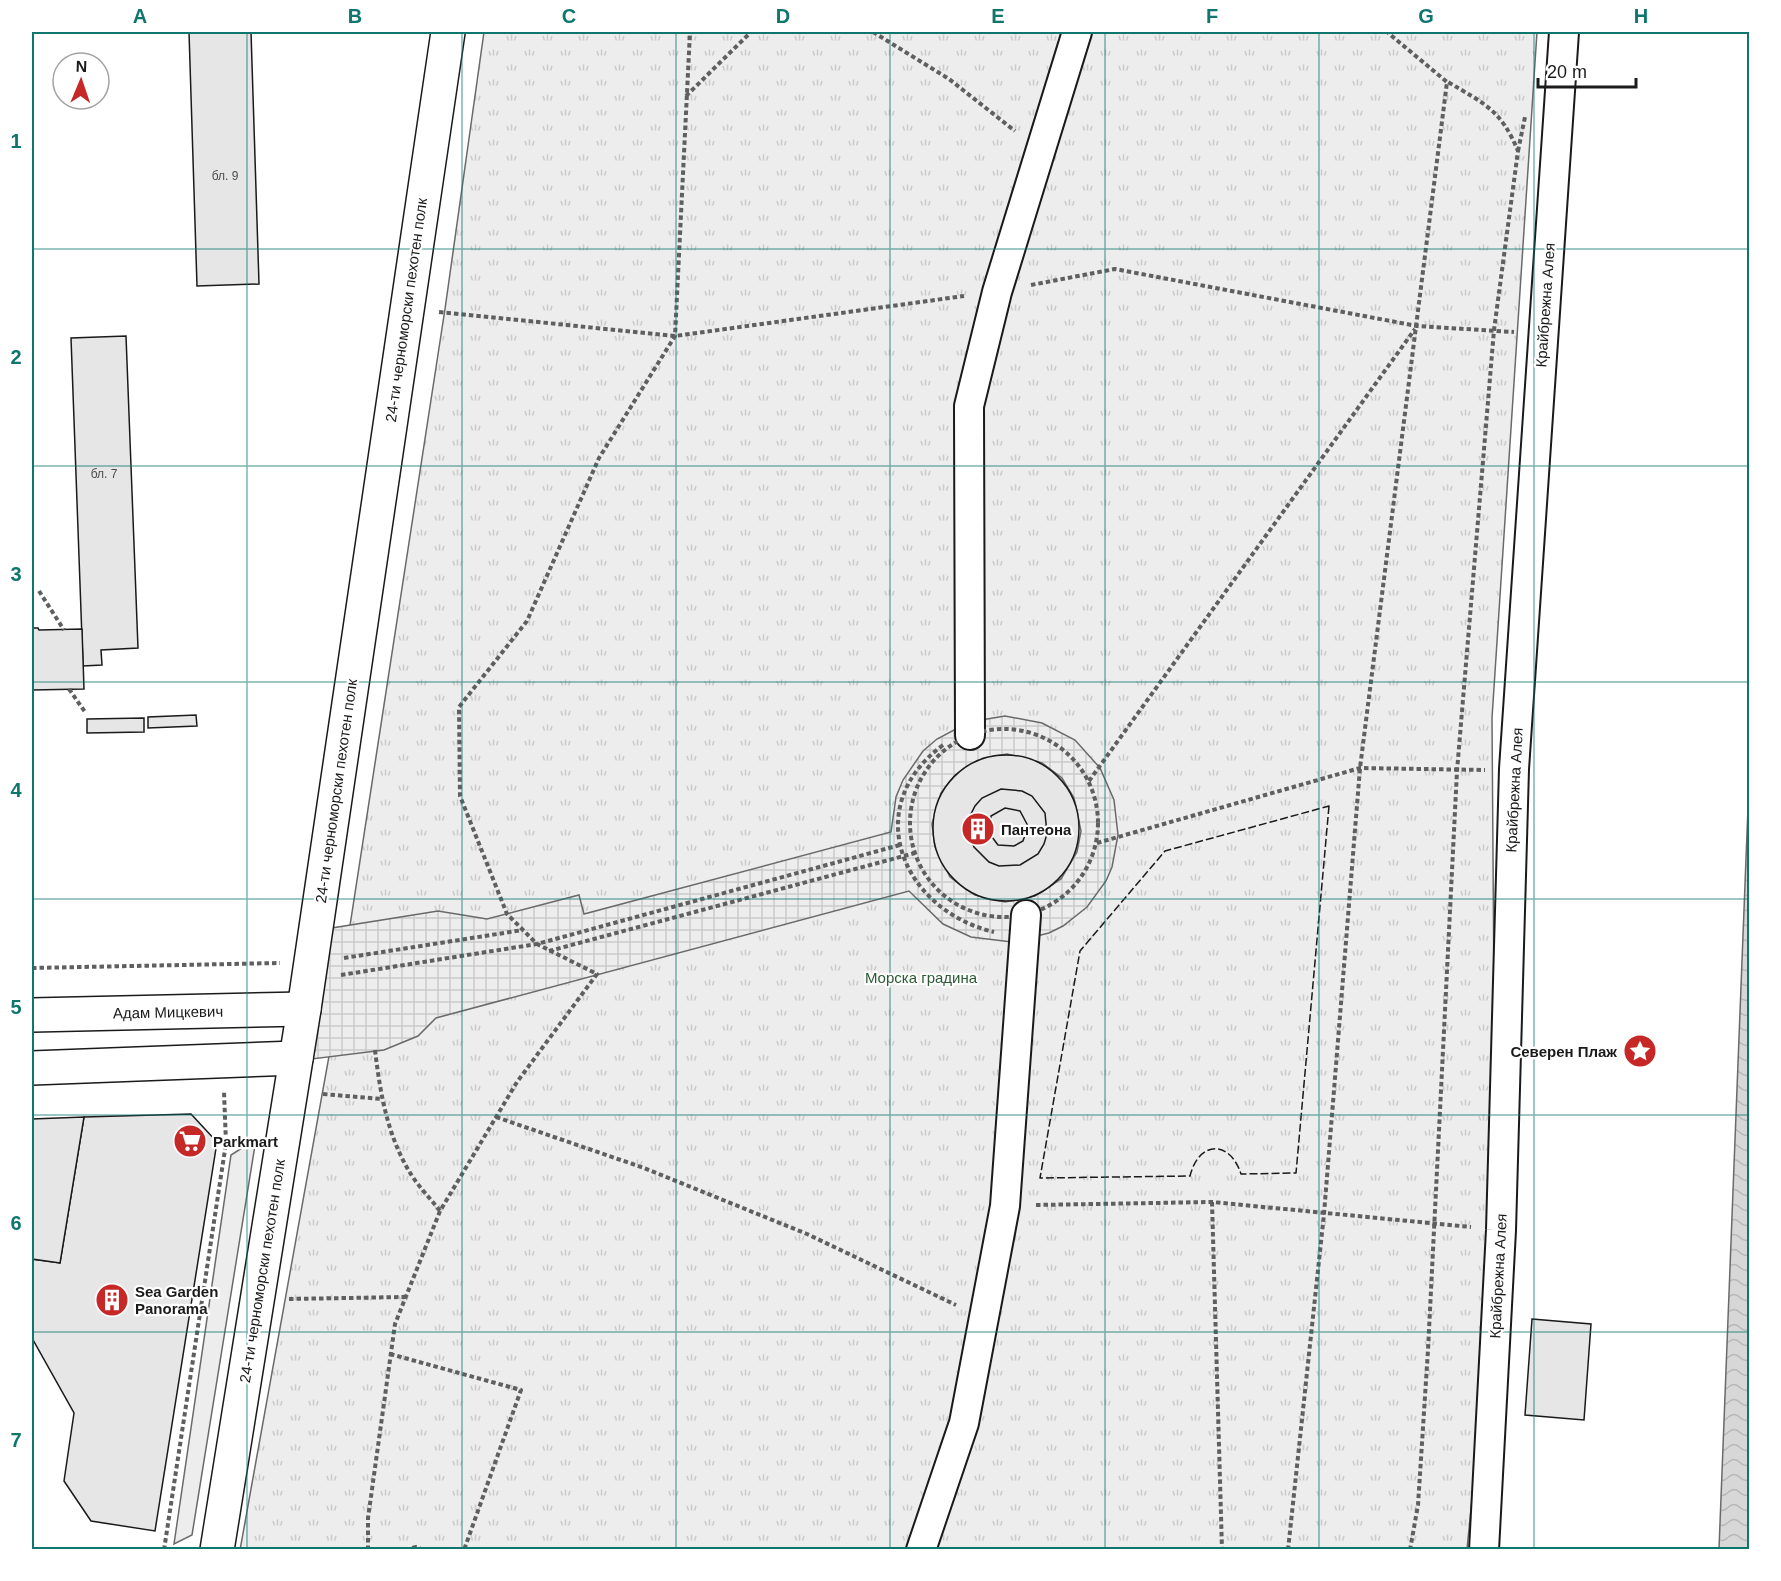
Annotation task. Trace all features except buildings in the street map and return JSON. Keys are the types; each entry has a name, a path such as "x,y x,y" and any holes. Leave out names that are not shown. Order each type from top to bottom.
{"main road":[{"name":"24-ти черноморски пехотен полк","path":"217,1550 308,984 405,309 448,32"},
{"name":"Адам Мицкевич","path":"32,1015 308,984"},
{"path":"32,1068 296,1059"}],"street":[{"path":"970,735 969,406 998,292 1077,32"},
{"name":"Крайбрежна Алея","path":"1484,1550 1501,1230 1514,769 1564,32"},
{"path":"921,1550 964,1423 1005,1206 1042,908"}],"path":[{"path":"368,1550 368,1518 394,1324 441,1211 517,1082 597,974 537,944 507,914 460,796 459,707 527,621 600,458 675,336 685,96 690,32"},
{"path":"685,96 751,32"},
{"path":"873,32 949,79 1017,133 1041,156"},
{"path":"1387,32 1447,82 1490,106 1508,128 1518,152 1494,330 1457,771 1418,1505 1410,1550"},
{"path":"1288,1550 1324,1214 1360,768 1447,82"},
{"path":"405,309 675,336 998,292 1114,269 1417,326 1543,334"},
{"path":"1089,781 1417,326"},
{"path":"39,591 64,630"},
{"path":"69,689 85,712"},
{"path":"1003,728 1025,730 1045,737 1063,748 1078,763 1089,781 1097,801 1099,822 1097,843 1090,863 1079,881 1042,908 1005,917 984,915 963,908 945,897 930,882 915,853 909,823 911,802 918,782 929,764 944,749 970,735 1003,728"},
{"path":"1097,843 1360,768 1457,771 1514,769"},
{"path":"32,969 308,984 537,944 900,844 903,856 917,885 941,909 976,928 1003,932"},
{"path":"549,951 915,853"},
{"path":"308,984 523,930"},
{"path":"375,1050 379,1084 390,1130 409,1172 441,1211"},
{"path":"164,1550 226,1143 224,1092"},
{"path":"496,1117 644,1168 807,1234 961,1308 963,1297"},
{"path":"1212,1202 1222,1550"},
{"path":"1005,1206 1212,1202 1501,1230"},
{"path":"258,1299 405,1297"},
{"path":"390,1354 520,1390 464,1550"},
{"path":"405,1550 416,1547 424,1550"}],"shaded area":[{"path":"1005,716 1042,723 1075,740 1100,768 1114,800 1118,835 1112,867 1106,881 1087,907 1063,926 1049,933 1012,942 971,937 943,924 909,891 436,1018 418,1036 384,1050 312,1059 332,928 438,911 487,919 579,895 584,914 891,832 896,797 903,780 923,751 937,739 969,722","holes":["1007,754 1042,763 1062,778 1074,798 1081,831 1077,852 1061,879 1035,896 1005,902 975,895 950,877 935,847 932,824 941,793 955,775 983,758"]},
{"path":"1008,809 1022,814 1027,828 1022,842 1008,847 994,842 989,828 994,814"},
{"path":"256,1139 192,1535 174,1544 231,1155"}],"green space":[{"name":"Морска градина","path":"484,32 1537,32 1492,718 1496,1262 1467,1549 240,1550 335,1023 445,309"}],"water":[{"path":"1749,782 1750,1549 1719,1550 1719,1549"}],"fence":[{"path":"1329,806 1296,1173 1241,1174 1230,1155 1215,1149 1200,1156 1190,1176 1040,1178 1080,951 1165,851 1329,806"}],"place":[{"name":"Пантеона","path":"978,829"},
{"name":"Северен Плаж","path":"1640,1051"},
{"name":"Parkmart","path":"190,1141"},
{"name":"Sea Garden Panorama","path":"112,1300"}]}
